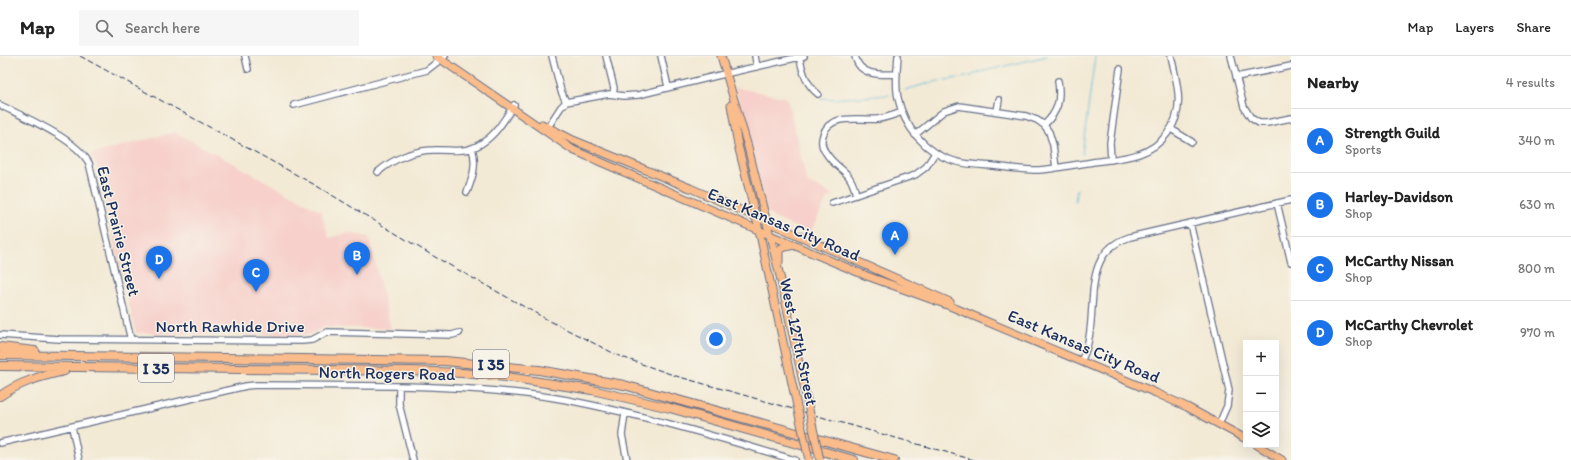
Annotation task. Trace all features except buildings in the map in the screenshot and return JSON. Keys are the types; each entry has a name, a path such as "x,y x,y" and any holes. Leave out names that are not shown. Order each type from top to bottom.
{"highway":[{"path":"0,347 77,356"},
{"name":"I 35","path":"0,355 445,361 539,370 644,390 894,460"},
{"name":"I 35","path":"0,366 418,371 507,376 569,385 635,399 854,460"},
{"path":"0,396 14,386 30,380 80,367"}],"main road":[{"path":"720,56 725,74"},
{"name":"East Kansas City Road","path":"442,57 573,150 867,276 950,306 1082,359"},
{"name":"West 127th Street","path":"725,74 738,145 751,195 810,460"},
{"name":"West 127th Street","path":"725,74 748,147 770,235 820,460"},
{"name":"East Kansas City Road","path":"546,130 734,206 1082,359 1243,433"},
{"path":"734,206 746,204 750,200 751,195"},
{"path":"780,276 779,252 782,247 794,245"},
{"name":"East Kansas City Road","path":"1220,422 1243,437"},
{"path":"1263,448 1282,460"},
{"path":"1271,448 1289,460"}],"street":[{"path":"245,56 248,69"},
{"path":"552,56 561,91 566,102"},
{"path":"606,56 614,88 613,94"},
{"path":"660,56 668,88"},
{"path":"755,56 757,67"},
{"path":"546,130 566,102 605,94 634,96 801,56 805,79 818,94"},
{"path":"855,56 860,68 866,72 897,74"},
{"path":"898,56 896,89 902,112 915,135 935,153 952,161 1031,170 1111,160 1150,150 1162,140 1171,129 1177,114 1180,98 1171,56"},
{"path":"1232,56 1244,108 1250,118 1259,123 1267,123 1291,118"},
{"path":"294,106 427,70 442,57"},
{"path":"1236,77 1291,66"},
{"path":"1111,160 1110,143 1120,69"},
{"path":"1044,125 1054,115 1059,104 1058,81"},
{"path":"997,111 999,100"},
{"name":"East Prairie Street","path":"0,105 73,144 84,154 91,169 131,340"},
{"path":"915,135 944,111 955,107 964,106 1031,117 1044,125 1052,138 1056,168"},
{"path":"378,172 390,163 406,156 433,150 456,152 472,148 490,137 513,107"},
{"path":"856,194 849,175 830,159 824,151 822,141 825,130 831,124 841,120 880,119 902,112"},
{"path":"1171,129 1192,142"},
{"path":"467,192 474,171 475,160 472,148"},
{"path":"832,203 915,175 926,167 935,153"},
{"path":"1082,359 1088,343 1096,272 1104,254 1113,245 1124,239 1291,200"},
{"path":"1277,203 1291,262"},
{"path":"1190,223 1229,390 1227,406 1220,422"},
{"name":"North Rawhide Drive","path":"0,336 59,339 302,341 312,340 327,332 452,335 459,333"},
{"name":"North Rogers Road","path":"0,444 246,386 399,386 514,393 566,400 625,413 795,460"},
{"path":"399,386 398,399 413,460"},
{"path":"625,413 622,435 627,460"},
{"path":"72,427 79,460"}],"shaded area":[{"path":"735,87 787,98 807,182 834,196 827,199 810,233 774,218 767,211"},
{"path":"175,132 321,211 329,238 348,233 369,237 391,329 324,327 308,335 136,333 97,167 91,154"}],"waterway":[{"path":"905,90 933,82 971,76 976,73 1047,56"},
{"path":"1082,154 1095,56"},
{"path":"821,98 831,99 889,95"},
{"path":"1075,201 1077,189"}],"railway":[{"path":"80,56 315,185 435,257 548,320 619,356 676,376 974,460"}],"place":[{"name":"Strength Guild","path":"895,255"},
{"name":"Harley-Davidson","path":"357,275"},
{"name":"McCarthy Chevrolet","path":"159,279"},
{"name":"McCarthy Nissan","path":"256,292"}]}
